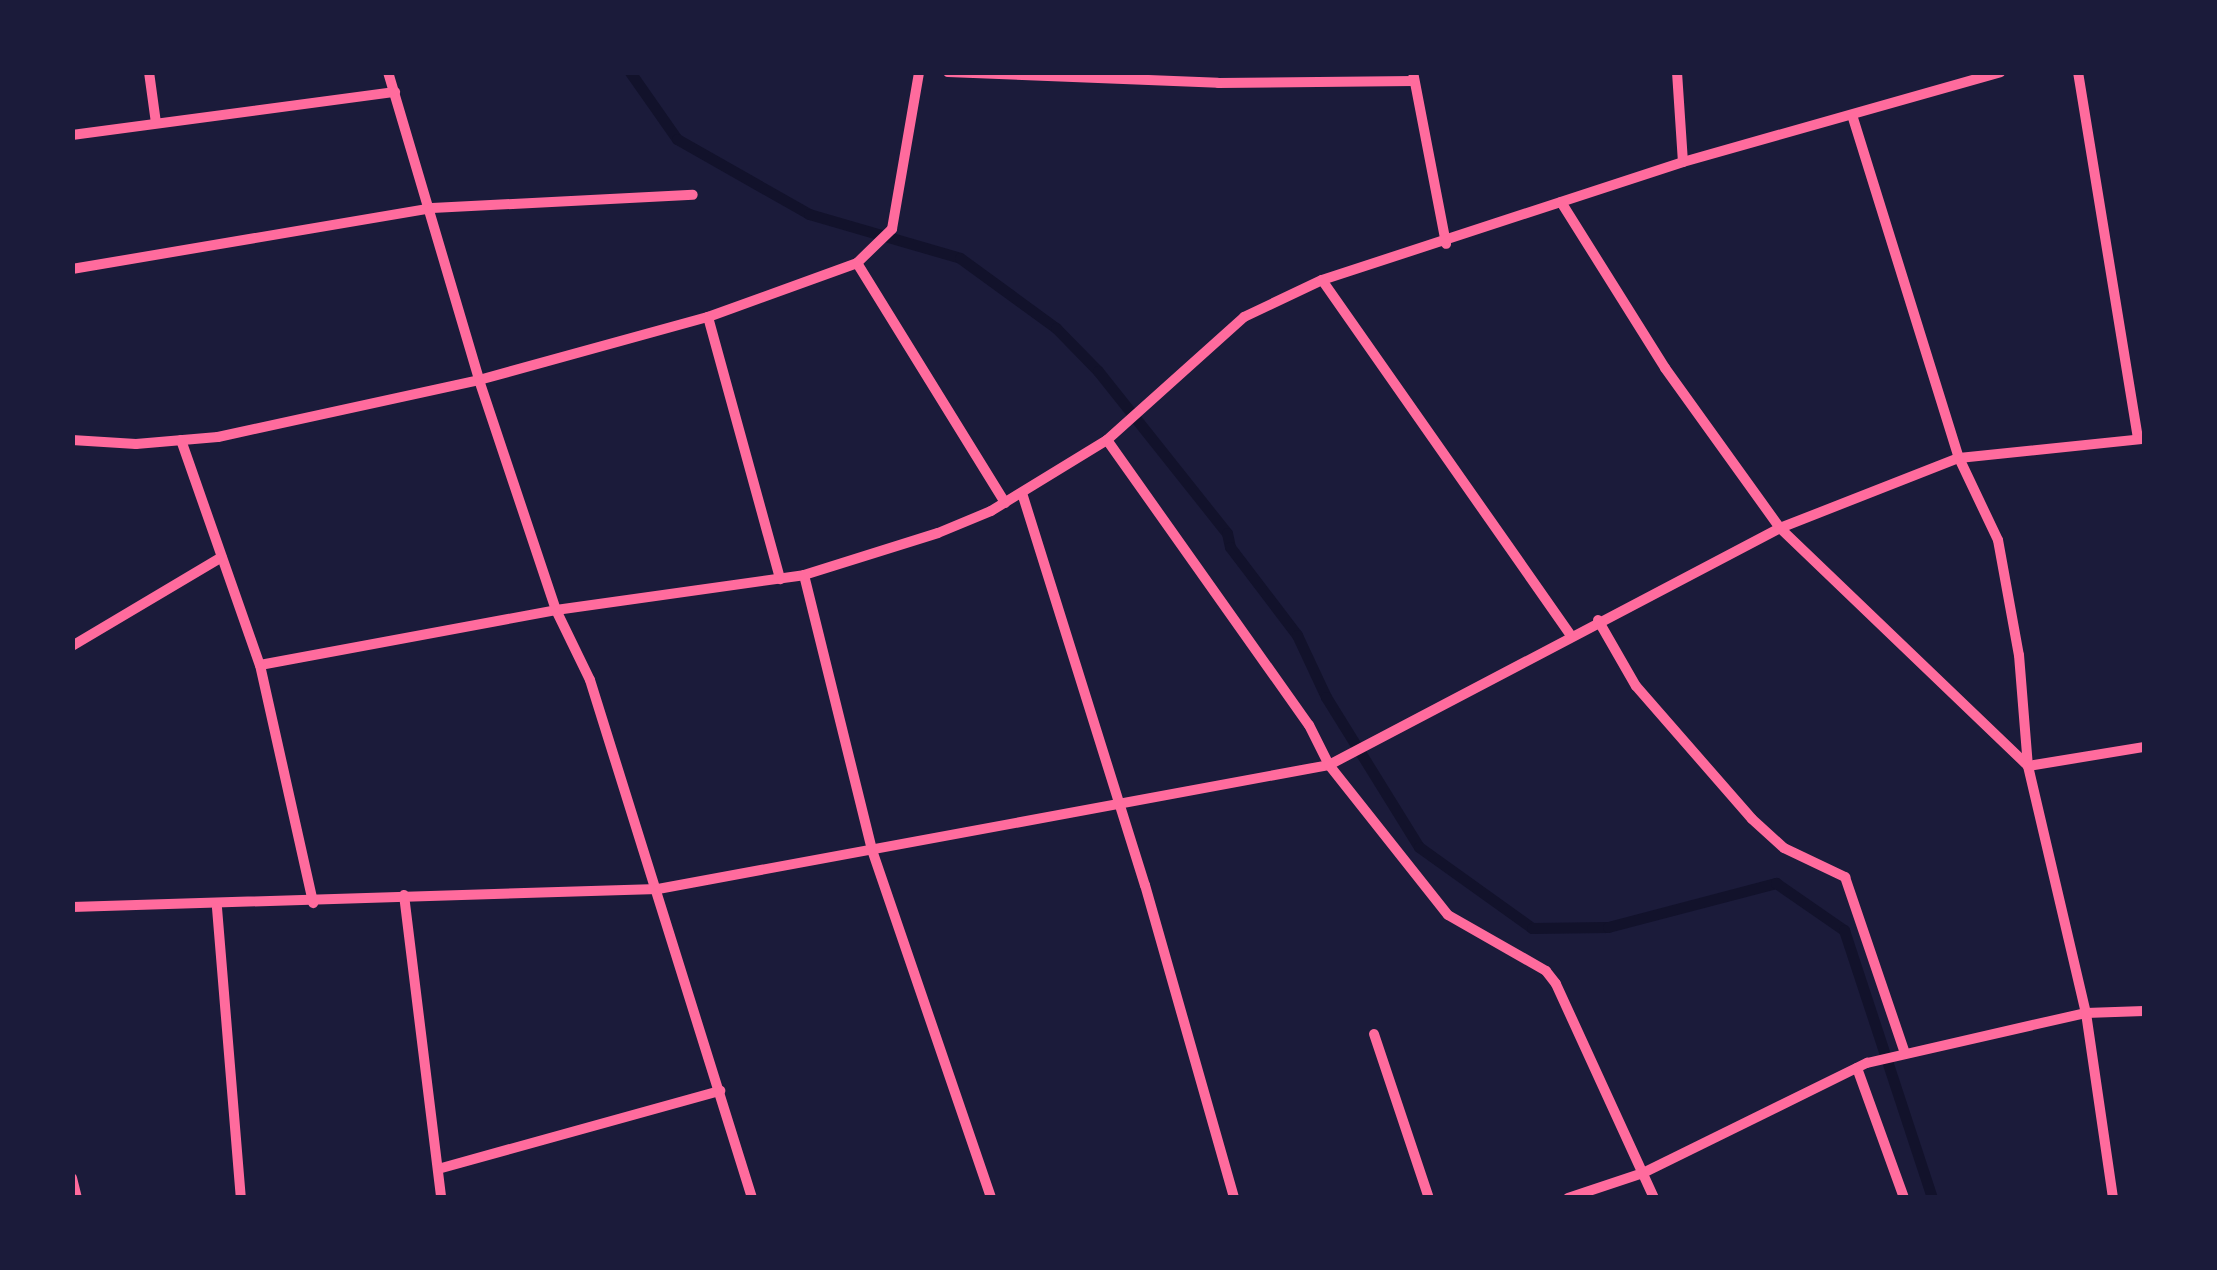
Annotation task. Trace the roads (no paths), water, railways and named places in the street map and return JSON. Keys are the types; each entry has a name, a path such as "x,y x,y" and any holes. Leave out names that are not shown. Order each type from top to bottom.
{"street":[{"path":"149,72 156,124"},
{"path":"388,72 432,208 479,380 556,610 590,680 752,1198"},
{"path":"72,440 181,440 479,380 708,317 857,262 892,229 918,72"},
{"path":"948,72 1218,83 1414,77 1446,244"},
{"path":"1676,72 1683,162"},
{"path":"260,665 556,610 804,575 938,533 1005,503 1108,440 1244,316 1322,280 1446,244 1683,162 1853,118 2001,72"},
{"path":"72,907 216,908 404,895 658,889 1120,808 1331,764 1570,634 1780,528 1959,458 2142,439 2078,72"},
{"path":"72,134 395,92"},
{"path":"1853,118 1959,458 1998,540 2012,600 2028,766 2086,1013 2113,1198"},
{"path":"72,269 432,208 693,195"},
{"path":"1561,202 1665,368 1780,528 2028,766"},
{"path":"857,262 1005,503"},
{"path":"1322,280 1570,634"},
{"path":"708,317 780,579"},
{"path":"181,440 260,665 313,903"},
{"path":"1108,440 1309,724 1331,764 1448,915 1546,972 1556,984 1654,1198"},
{"path":"1022,493 1120,808 1234,1198"},
{"path":"72,646 222,557"},
{"path":"804,575 872,850 991,1198"},
{"path":"1598,620 1636,686 1752,820 1784,848 1845,877 1902,1054"},
{"path":"2028,766 2144,747"},
{"path":"404,895 441,1198"},
{"path":"216,908 241,1198"},
{"path":"1568,1198 1643,1173 1862,1065 2086,1013 2144,1011"},
{"path":"1374,1034 1430,1198"},
{"path":"1862,1065 1904,1198"},
{"path":"438,1170 720,1092"},
{"path":"72,1178 76,1198"}],"waterway":[{"path":"630,72 677,139 809,214 960,258 1056,328 1098,371 1227,533 1230,547 1297,635 1326,697 1419,847 1532,928 1608,927 1776,883 1844,930 1932,1198"}]}
